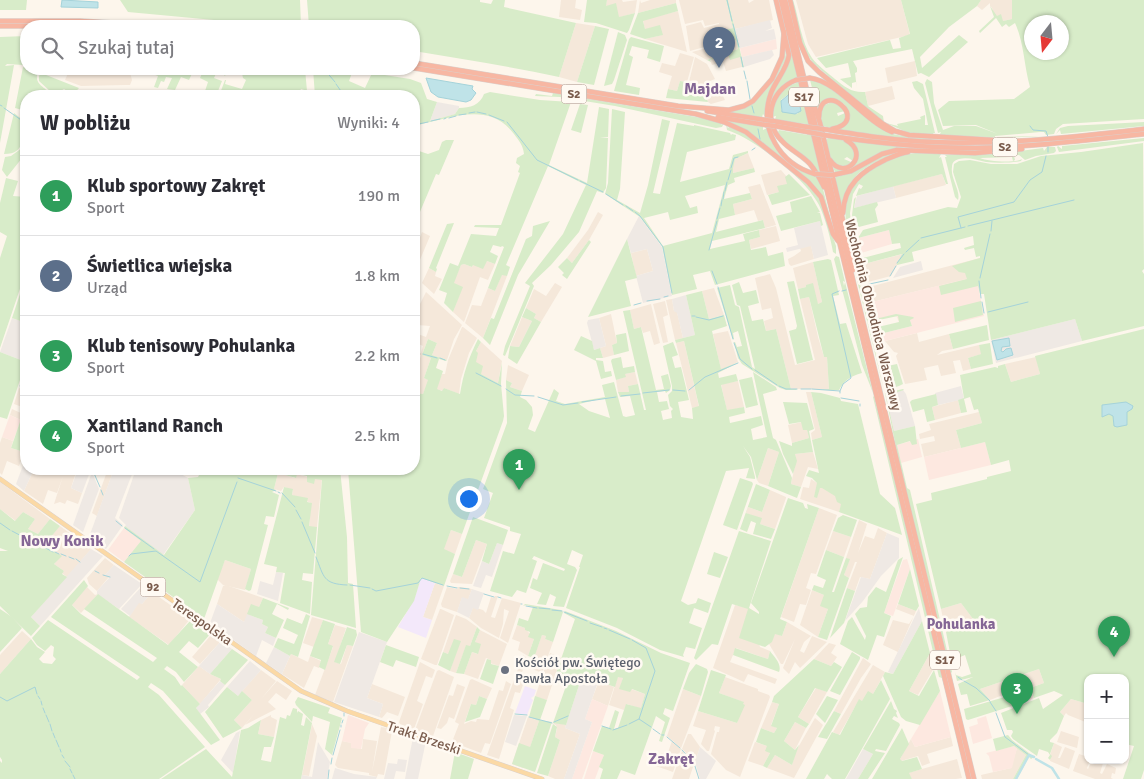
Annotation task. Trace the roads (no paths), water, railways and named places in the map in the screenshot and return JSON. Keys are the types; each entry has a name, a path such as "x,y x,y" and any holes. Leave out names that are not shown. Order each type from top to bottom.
{"highway":[{"path":"776,0 788,50 788,59 770,95 767,112 769,129 774,143 785,158 801,169 815,174 833,175 851,171 886,152 903,149 992,152 1012,150 1045,142"},
{"name":"S17","path":"781,0 840,244"},
{"name":"S17","path":"785,0 805,83 813,101 818,124"},
{"path":"790,0 802,48 813,66 888,127 909,135 932,137"},
{"path":"0,21 20,21"},
{"path":"0,26 20,26"},
{"path":"784,32 782,57 772,78 753,101 726,116 814,188 824,203 833,234 840,244"},
{"path":"420,64 499,79"},
{"path":"420,69 499,79"},
{"path":"828,194 812,166 781,141 773,127 771,113 774,100 783,87 796,80 810,78 826,84 869,118 889,131 909,137 1029,140"},
{"name":"S2","path":"499,79 678,106 824,132 923,142 975,143 1029,140 1045,142"},
{"name":"S2","path":"499,79 696,114 726,116"},
{"path":"824,132 836,129 844,124 847,114 845,107 837,101 825,103 820,111 818,124 844,222 853,263 854,284"},
{"name":"Wschodnia Obwodnica Warszawy","path":"818,124 907,510"},
{"name":"S2","path":"824,132 840,137 892,144 992,148 1144,129"},
{"name":"S2","path":"1058,140 1144,134"},
{"path":"827,155 833,164 840,168 850,166 855,162 857,152 854,146 840,137"},
{"path":"844,222 843,212 846,196 850,186 859,176 868,168 897,155 920,151"},
{"name":"Wschodnia Obwodnica Warszawy","path":"840,244 907,510"},
{"name":"S17","path":"907,510 969,779"},
{"name":"S17","path":"907,510 974,779"}],"main road":[{"name":"Terespolska","path":"0,479 307,694"},
{"name":"Trakt Brzeski","path":"307,694 347,711 542,779"}],"water":[{"path":"62,0 98,2 98,8 61,7"},
{"path":"426,78 473,86 472,89 476,93 471,100 466,102 438,97 431,92"},
{"path":"793,91 797,93 801,111 795,114 782,112 781,101"},
{"path":"1009,338 1010,346 1002,347 1001,351 1003,352 1011,348 1013,355 997,360 992,341"},
{"path":"1126,402 1133,406 1127,412 1127,425 1114,426 1113,416 1109,414 1102,417 1102,405"}],"waterway":[{"path":"727,0 732,21"},
{"path":"733,24 739,47"},
{"path":"741,57 743,67"},
{"path":"744,71 746,79"},
{"path":"329,75 335,82"},
{"path":"747,81 750,99"},
{"path":"336,84 340,90"},
{"path":"752,106 754,113"},
{"path":"4,108 20,119"},
{"path":"469,113 475,112"},
{"path":"477,112 486,114"},
{"path":"459,115 466,114"},
{"path":"489,115 504,121"},
{"path":"449,118 456,116"},
{"path":"431,121 440,119"},
{"path":"420,124 428,122"},
{"path":"507,122 537,160 578,180"},
{"path":"1030,126 1033,130 1046,131 1048,137"},
{"path":"758,129 760,139"},
{"path":"1048,146 1048,152"},
{"path":"961,228 958,217 1014,202 1030,180 1042,172 1046,156"},
{"path":"731,168 734,158 738,157"},
{"path":"728,180 731,170"},
{"path":"580,181 603,192"},
{"path":"725,191 727,182"},
{"path":"723,199 724,192"},
{"path":"606,194 623,205"},
{"path":"721,206 722,200"},
{"path":"968,226 1074,200"},
{"path":"626,206 633,211"},
{"path":"717,219 720,208"},
{"path":"635,212 663,247 672,293"},
{"path":"709,250 717,221"},
{"path":"991,231 992,221"},
{"path":"921,238 965,227"},
{"path":"980,278 990,234"},
{"path":"906,252 919,240"},
{"path":"897,263 904,254"},
{"path":"890,276 896,266"},
{"path":"712,271 717,284"},
{"path":"865,285 888,280"},
{"path":"979,281 981,298"},
{"path":"718,287 733,339"},
{"path":"842,291 846,290"},
{"path":"839,291 832,294 851,378 843,384 840,391"},
{"path":"664,297 668,296"},
{"path":"647,301 660,299"},
{"path":"982,302 984,313"},
{"path":"988,312 1028,302"},
{"path":"634,305 641,303"},
{"path":"696,317 709,320 723,316"},
{"path":"734,343 740,359 752,369"},
{"path":"423,354 437,358"},
{"path":"440,358 445,360"},
{"path":"689,390 705,377 738,363"},
{"path":"755,370 777,385"},
{"path":"476,373 501,386"},
{"path":"779,386 786,389 797,389"},
{"path":"506,389 515,395 534,396"},
{"path":"801,389 811,389"},
{"path":"812,389 840,391 840,393"},
{"path":"643,393 669,390"},
{"path":"673,390 685,391"},
{"path":"621,396 640,394"},
{"path":"538,397 563,405 578,403"},
{"path":"582,402 616,397"},
{"path":"841,398 859,401"},
{"path":"95,475 100,487"},
{"path":"238,478 276,491"},
{"path":"129,556 131,554 156,551 200,582 237,482"},
{"path":"101,490 103,495"},
{"path":"282,493 295,507"},
{"path":"296,510 301,519"},
{"path":"116,521 122,526"},
{"path":"302,522 315,553"},
{"path":"0,523 10,530"},
{"path":"125,528 154,549"},
{"path":"12,531 27,539"},
{"path":"29,539 53,552"},
{"path":"55,552 59,554"},
{"path":"61,554 66,556"},
{"path":"69,557 74,559"},
{"path":"316,557 323,574 329,581 347,585"},
{"path":"76,559 80,562"},
{"path":"95,571 99,573"},
{"path":"103,575 110,577"},
{"path":"372,589 376,591 418,583 422,578 443,585"},
{"path":"350,585 370,588"},
{"path":"447,586 457,588"},
{"path":"460,588 469,589"},
{"path":"484,594 494,597"},
{"path":"526,606 537,608"},
{"path":"539,608 550,609"},
{"path":"552,610 562,611"},
{"path":"564,612 587,621"},
{"path":"590,623 602,627"},
{"path":"609,630 630,639"},
{"path":"632,640 646,648 655,671 639,719 651,727"},
{"path":"958,677 962,680"},
{"path":"964,681 976,688 990,701"},
{"path":"0,697 7,701 35,687 37,694"},
{"path":"41,701 42,705"},
{"path":"990,702 996,711"},
{"path":"43,708 45,713"},
{"path":"996,713 1005,737 1029,755"},
{"path":"515,714 527,715"},
{"path":"46,715 49,722"},
{"path":"554,722 568,716"},
{"path":"529,717 552,723"},
{"path":"629,724 639,719"},
{"path":"50,724 52,731"},
{"path":"613,730 627,725"},
{"path":"602,726 611,729"},
{"path":"653,729 660,734"},
{"path":"333,755 340,730"},
{"path":"53,733 55,738"},
{"path":"667,737 680,748"},
{"path":"56,740 59,747"},
{"path":"682,750 694,763 699,779"},
{"path":"1016,779 1029,755 1034,757"},
{"path":"331,764 332,758"},
{"path":"1036,759 1052,768 1059,779"},
{"path":"65,761 70,767"},
{"path":"70,769 72,773"},
{"path":"328,779 329,770"},
{"path":"73,775 75,779"}],"place":[{"name":"Świetlica wiejska","path":"719,68"},
{"name":"Klub sportowy Zakręt","path":"519,490"},
{"name":"Xantiland Ranch","path":"1114,657"},
{"name":"Kościół pw. Świętego Pawła Apostoła","path":"505,670"},
{"name":"Klub tenisowy Pohulanka","path":"1017,714"}],"district":[{"name":"Majdan","path":"710,89"},
{"name":"Nowy Konik","path":"62,541"},
{"name":"Pohulanka","path":"961,624"},
{"name":"Zakręt","path":"671,759"}]}
